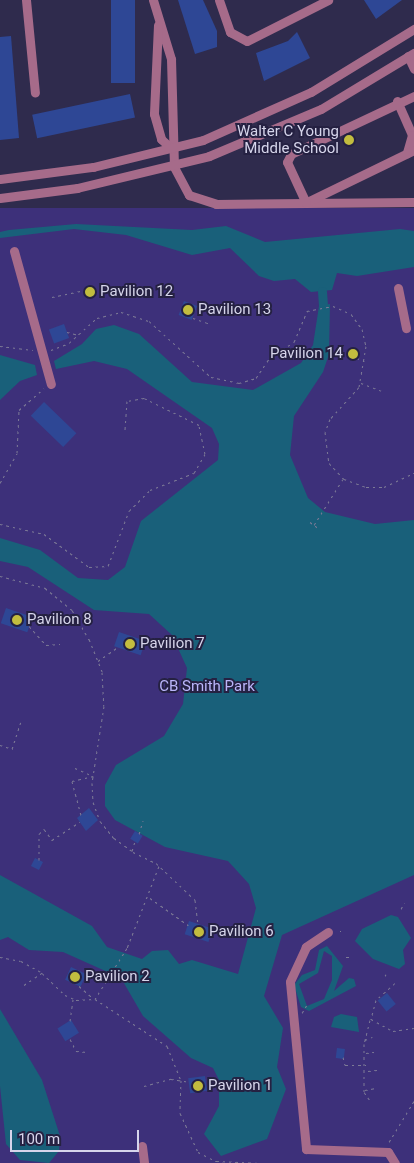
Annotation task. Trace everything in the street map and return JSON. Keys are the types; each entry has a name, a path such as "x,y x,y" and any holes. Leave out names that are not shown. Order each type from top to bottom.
{"street":[{"path":"26,0 34,93"},
{"path":"152,0 171,59 172,83 169,104 176,134 172,149 174,167 184,190 198,201 414,202"},
{"path":"219,0 230,32 237,39 261,36 328,0"},
{"path":"158,15 157,81 154,114 162,139 172,149"},
{"path":"0,179 93,167 172,149 275,110 356,68 414,30"},
{"path":"0,198 77,188 174,167 276,131 411,54 414,69"},
{"path":"157,81 172,83"},
{"path":"306,202 287,162 292,154 397,101 414,96"},
{"path":"306,202 410,152 412,135 397,101"},
{"path":"14,251 51,384"},
{"path":"398,288 406,328"},
{"path":"328,932 306,948 290,982 306,1149 388,1152 395,1163"},
{"path":"142,1146 144,1163"}],"path":[{"path":"52,297 85,290"},
{"path":"0,346 41,350 79,336 97,318 120,312 138,315 161,330 199,369 239,383 256,378 271,356 294,342 306,311 312,308 333,306 351,314 362,329 365,362 360,383 325,432 329,463 344,479 366,487 384,487 414,473"},
{"path":"193,318 210,324"},
{"path":"67,332 79,336"},
{"path":"357,358 365,362"},
{"path":"360,383 382,392"},
{"path":"0,483 17,453 19,410 51,384"},
{"path":"0,524 44,534 89,567 108,566 129,511 150,490 194,473 205,454 199,425 144,398 127,401 125,430"},
{"path":"314,525 344,479"},
{"path":"310,522 317,527"},
{"path":"0,576 45,588 66,605 90,639 98,661 104,706 94,776 93,802 100,821 132,851 159,866 195,900 198,924"},
{"path":"29,626 46,645 60,644"},
{"path":"98,661 118,647"},
{"path":"0,744 12,749 21,722"},
{"path":"75,768 94,776"},
{"path":"81,815 72,781 94,776"},
{"path":"143,821 148,824"},
{"path":"39,860 39,834 44,829 52,840 80,822"},
{"path":"139,834 145,822"},
{"path":"132,851 135,841"},
{"path":"95,999 109,981 127,948 149,898 159,866"},
{"path":"149,898 188,926"},
{"path":"401,909 404,903"},
{"path":"0,957 21,961 42,972 73,999 95,999"},
{"path":"346,957 350,958"},
{"path":"24,985 42,972"},
{"path":"371,1102 364,1090 367,1071 365,1040 367,1022 371,1019 372,1007 376,1000 395,984"},
{"path":"79,986 95,999 166,1046 181,1080 180,1113 198,1152 216,1161 262,1163"},
{"path":"70,1021 73,999"},
{"path":"302,1013 308,1002"},
{"path":"371,1019 393,1031 414,1028"},
{"path":"365,1040 372,1037"},
{"path":"70,1039 76,1051 87,1052"},
{"path":"366,1053 374,1052"},
{"path":"343,1058 345,1065 367,1065"},
{"path":"367,1071 377,1070"},
{"path":"144,1086 181,1080 189,1082"},
{"path":"364,1090 376,1088"},
{"path":"388,1152 389,1140 414,1101"}],"green space":[{"name":"CB Smith Park","path":"0,208 414,208 414,1163 0,1163"}],"water":[{"path":"76,224 192,230 226,226 265,242 400,229 414,231 414,267 357,276 337,273 332,290 311,292 295,279 274,281 259,276 230,248 192,255 126,235 74,229 0,238 0,232 9,230"},
{"path":"330,304 329,354 323,372 294,416 290,455 308,498 325,512 375,524 414,520 414,875 282,935 264,996 283,1028 277,1067 286,1089 267,1139 221,1156 204,1134 219,1106 219,1080 213,1068 191,1058 143,1016 121,978 63,952 29,950 8,937 0,940 0,875 92,926 107,947 142,959 152,951 168,950 179,964 192,960 238,974 256,908 249,884 228,861 165,847 115,820 105,806 105,785 116,765 164,736 183,704 187,668 172,635 149,614 94,610 28,567 0,561 0,538 40,550 78,578 108,580 125,567 141,521 218,460 219,444 212,428 127,369 94,361 56,369 54,361 82,344 96,329 114,325 139,334 192,382 253,390 301,363 313,345 319,306"},
{"path":"0,355 35,365 37,375 20,381 0,400"},
{"path":"391,915 398,917 411,938 403,950 405,964 399,969 373,959 355,941 362,929"},
{"path":"327,946 343,966 334,991 349,978 354,979 356,986 309,1011 301,1007 294,985 302,975 315,970 319,950","holes":["324,951 332,956 332,980 324,999 307,1006 299,984 318,973"]},
{"path":"0,1009 42,1080 60,1136 59,1151 49,1163 20,1160 6,1144 0,1086"},
{"path":"341,1014 357,1017 359,1032 331,1027 334,1017"}],"building":[{"path":"111,0 135,0 135,83 111,83"},
{"path":"178,0 203,0 217,31 217,47 195,54"},
{"path":"364,0 402,0 376,19"},
{"path":"297,32 310,58 264,81 256,53 288,41"},
{"path":"11,36 19,138 0,140 0,37"},
{"path":"130,94 135,117 37,138 32,115"},
{"name":"Pavilion 12","path":"87,285 96,288 93,296 84,294"},
{"name":"Pavilion 13","path":"184,301 197,306 192,320 179,315"},
{"path":"64,324 69,338 54,344 49,329"},
{"name":"Pavilion 14","path":"350,348 359,351 356,359 347,357"},
{"path":"44,402 76,433 63,447 31,416"},
{"name":"Pavilion 8","path":"6,608 32,617 27,632 1,623"},
{"name":"Pavilion 7","path":"119,632 145,641 141,655 114,646"},
{"path":"89,808 98,820 86,831 77,818"},
{"path":"135,831 143,836 138,843 130,839"},
{"path":"35,858 43,862 39,870 31,866"},
{"name":"Pavilion 6","path":"189,921 213,929 208,942 185,934"},
{"name":"Pavilion 2","path":"71,967 86,974 80,987 65,980"},
{"path":"387,993 396,1004 386,1011 378,1001"},
{"path":"71,1020 79,1033 65,1041 57,1028"},
{"path":"337,1048 345,1049 344,1059 336,1058"},
{"name":"Pavilion 1","path":"205,1076 207,1091 190,1093 188,1078"}],"waterway":[{"path":"322,291 323,305"}],"place":[{"name":"Walter C Young Middle School","path":"349,140"},
{"name":"Pavilion 12","path":"90,292"},
{"name":"Pavilion 13","path":"188,310"},
{"name":"Pavilion 14","path":"353,354"},
{"name":"Pavilion 8","path":"17,620"},
{"name":"Pavilion 7","path":"130,644"},
{"name":"Pavilion 6","path":"199,932"},
{"name":"Pavilion 2","path":"75,977"},
{"name":"Pavilion 1","path":"198,1086"}]}
